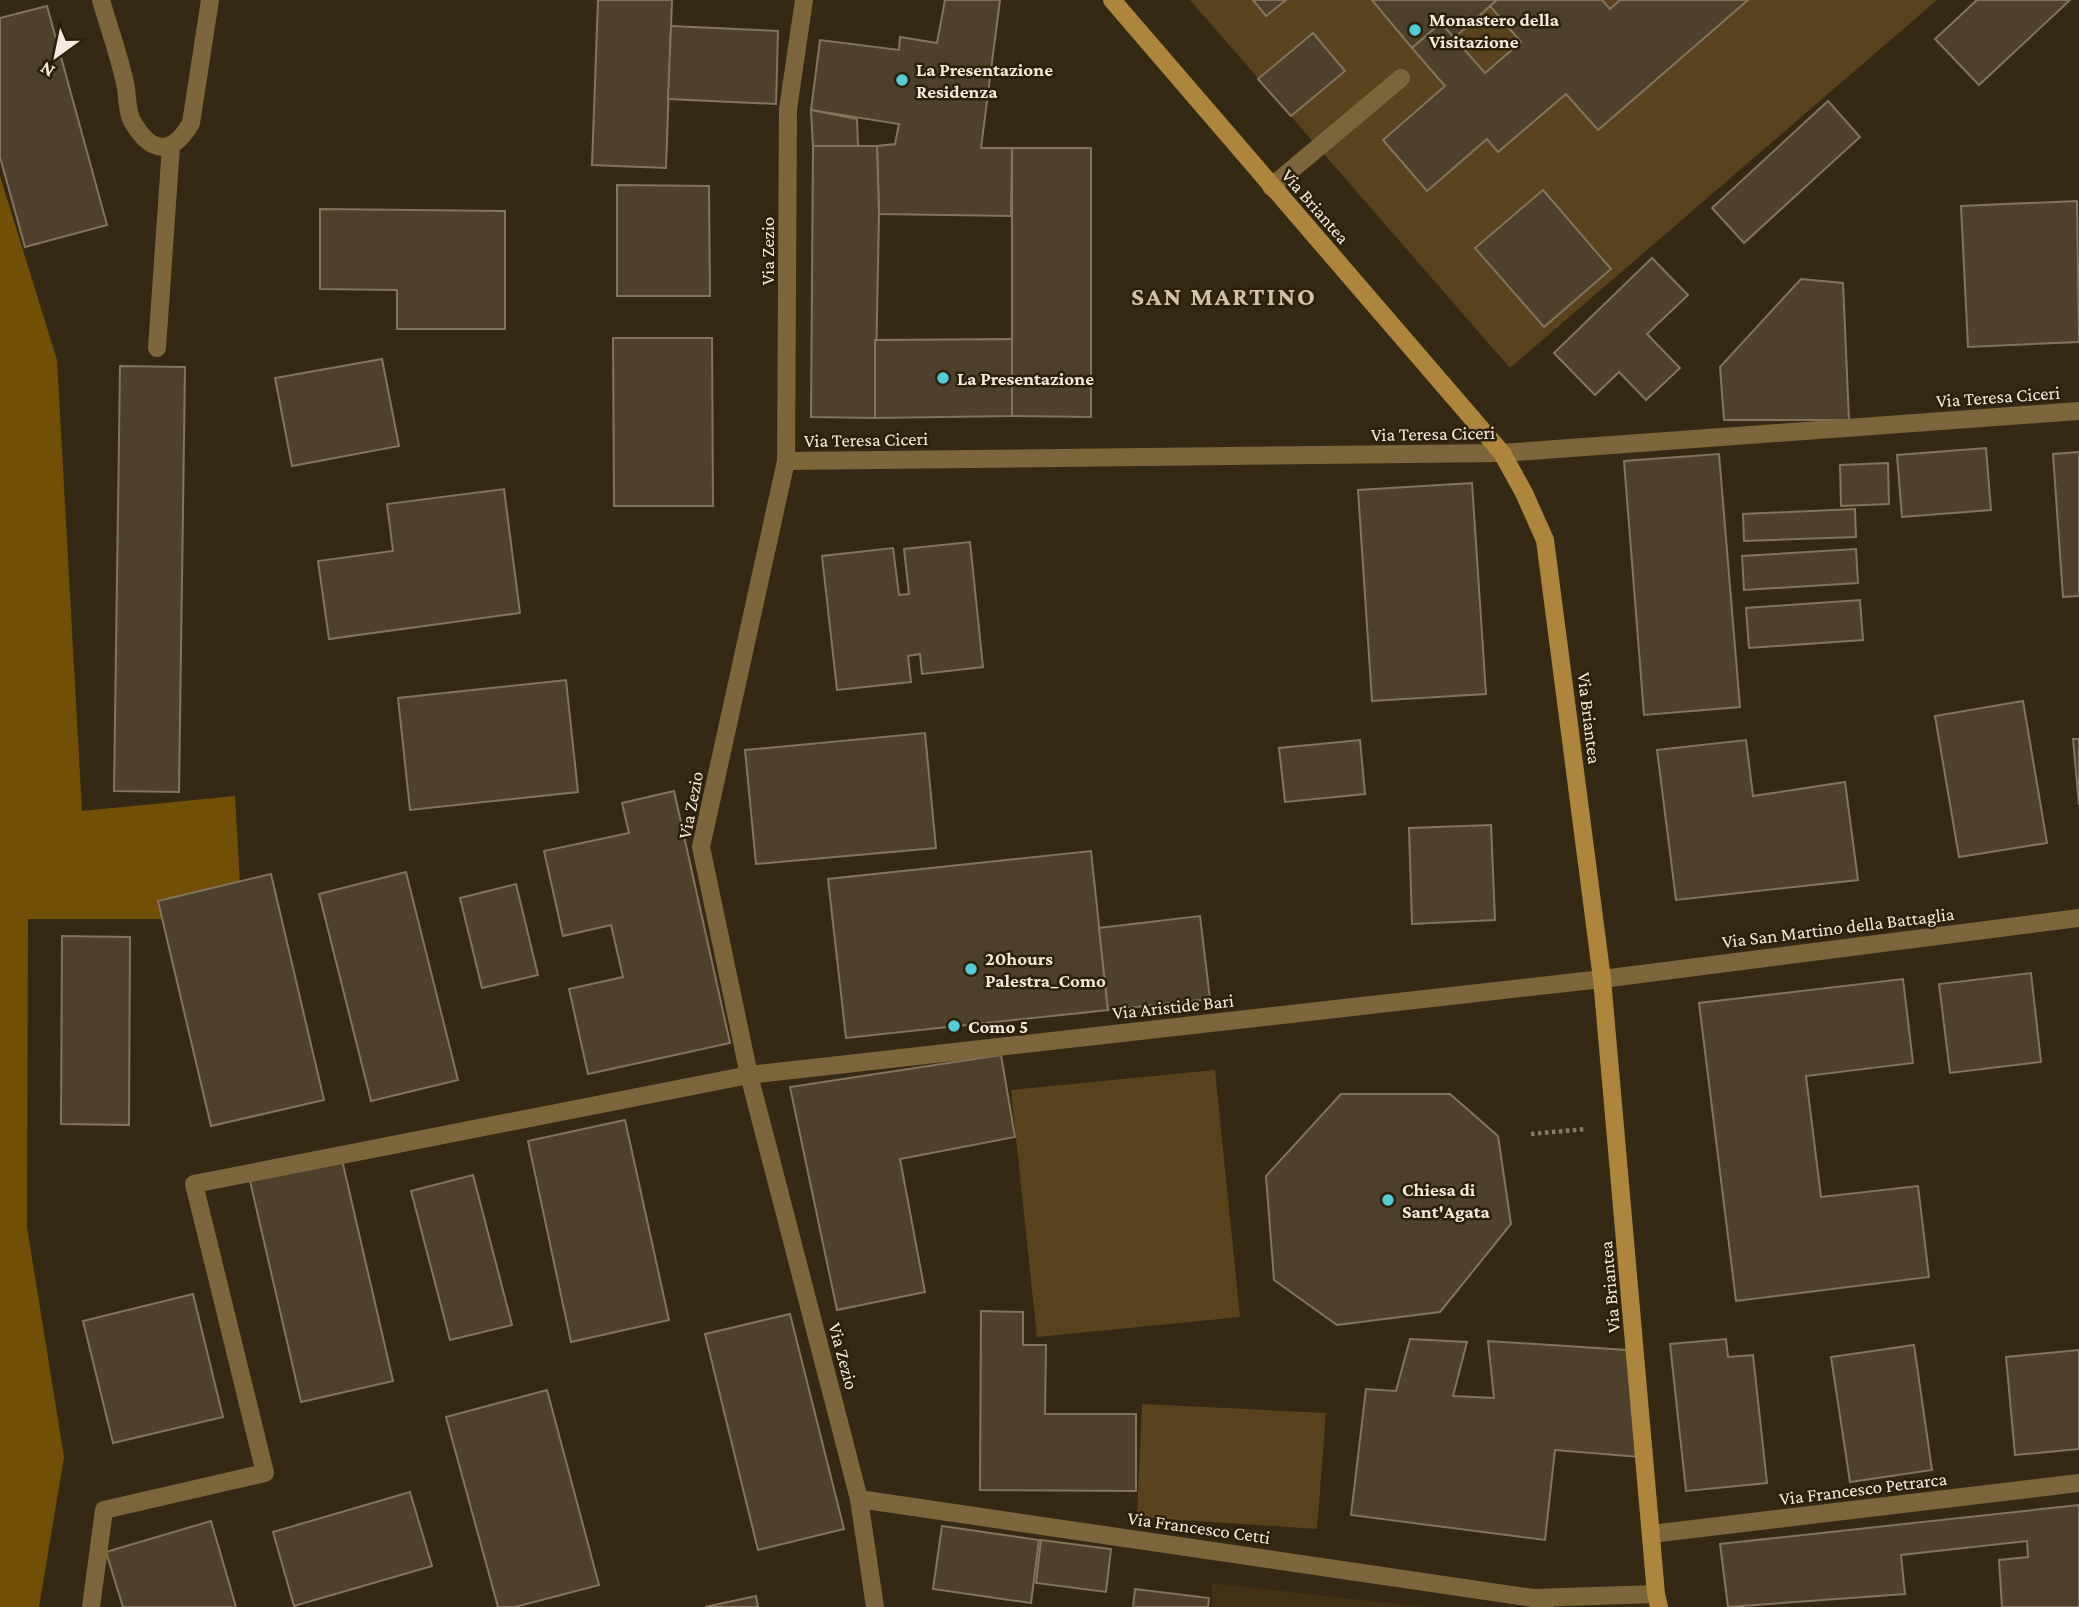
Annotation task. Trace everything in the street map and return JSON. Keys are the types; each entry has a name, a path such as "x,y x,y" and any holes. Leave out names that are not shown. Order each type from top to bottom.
{"main road":[{"name":"Via Briantea","path":"1112,0 1502,453 1545,540 1602,979 1658,1601"}],"street":[{"path":"100,0 125,84 131,118 143,136 155,145 171,146 181,140 191,123 210,0"},
{"name":"Via Zezio","path":"804,0 788,109 786,461 701,847 750,1075 859,1499 875,1607"},
{"path":"1271,187 1401,78"},
{"path":"157,348 171,146"},
{"name":"Via Teresa Ciceri","path":"786,461 1502,453 2079,411"},
{"name":"Via San Martino della Battaglia","path":"1602,979 2079,918"},
{"name":"Via Aristide Bari","path":"91,1607 104,1510 265,1473 194,1184 750,1075 1602,979"},
{"name":"Via Francesco Petrarca","path":"1651,1534 2079,1483"},
{"name":"Via Francesco Cetti","path":"859,1499 1539,1602 1658,1601"}],"path":[{"path":"1531,1134 1570,1130"}],"shaded area":[{"path":"1190,0 1937,0 1510,368"},
{"path":"0,176 57,360 82,811 235,796 242,919 28,919 27,1227 64,1457 39,1607 0,1607"},
{"path":"1215,1070 1240,1317 1037,1337 1011,1090"},
{"path":"1142,1404 1326,1413 1317,1529 1137,1517"},
{"path":"1212,1583 1424,1607 1212,1607"}],"building":[{"path":"598,0 672,0 666,168 592,165"},
{"name":"La Presentazione Residenza","path":"945,0 1000,0 981,148 1012,148 1011,216 879,214 877,146 895,144 899,124 811,110 820,40 899,50 900,37 937,43"},
{"path":"1253,0 1286,0 1266,16"},
{"name":"Monastero della Visitazione","path":"1372,0 1497,0 1454,38 1441,23 1412,48"},
{"path":"1497,0 1602,0 1610,9 1620,0 1748,0 1598,130 1566,94 1498,152 1487,139 1427,191 1383,140 1445,86 1412,48 1441,23 1485,73 1521,42 1490,6"},
{"path":"1977,0 2070,0 1979,85 1935,39"},
{"path":"47,6 107,225 25,247 0,157 0,18"},
{"path":"671,26 778,31 776,104 668,99"},
{"path":"1313,33 1345,71 1291,116 1258,79"},
{"path":"1828,101 1860,137 1744,243 1712,208"},
{"path":"811,110 857,119 858,146 813,146"},
{"path":"813,146 877,146 879,214 875,418 811,417"},
{"name":"La Presentazione Residenza","path":"1012,148 1091,148 1091,417 1012,416"},
{"path":"617,185 709,186 710,296 617,296"},
{"path":"1543,190 1611,269 1544,327 1475,248"},
{"path":"2077,201 2079,342 1968,347 1961,206"},
{"path":"320,209 505,211 505,329 397,329 397,290 320,289"},
{"path":"1652,258 1688,295 1647,334 1680,368 1646,400 1619,372 1595,395 1554,353"},
{"path":"1801,279 1843,283 1849,420 1724,420 1720,367"},
{"path":"613,338 712,338 713,506 614,506"},
{"name":"La Presentazione","path":"1012,339 1012,416 875,418 875,340"},
{"path":"382,359 399,446 292,466 275,378"},
{"path":"120,366 185,367 179,792 114,791"},
{"path":"1986,448 1991,510 1902,517 1897,455"},
{"path":"2079,452 2079,596 2063,597 2053,454"},
{"path":"1719,454 1740,707 1644,715 1624,461"},
{"path":"1888,463 1889,504 1841,506 1840,465"},
{"path":"1472,483 1486,694 1372,701 1358,490"},
{"path":"504,489 520,613 329,639 318,561 393,551 387,504"},
{"path":"1855,509 1856,537 1744,541 1743,514"},
{"path":"970,542 983,667 922,674 920,654 908,656 911,682 837,690 822,556 893,548 899,595 909,594 904,549"},
{"path":"1856,549 1858,583 1744,590 1742,556"},
{"path":"1860,600 1863,640 1749,648 1746,608"},
{"path":"566,680 578,792 410,810 398,698"},
{"path":"2023,701 2047,843 1959,857 1935,716"},
{"path":"925,733 936,848 756,864 745,750"},
{"path":"2073,739 2079,739 2079,805"},
{"path":"1360,740 1365,794 1285,802 1279,748"},
{"path":"1746,740 1753,796 1845,782 1858,880 1676,900 1657,750"},
{"path":"674,791 730,1043 588,1074 569,989 623,977 611,925 563,936 544,851 629,833 622,803"},
{"path":"1491,825 1495,920 1412,924 1409,828"},
{"name":"20hours Palestra_Como","path":"1091,851 1108,1010 846,1038 828,879"},
{"path":"406,872 458,1080 371,1101 319,894"},
{"path":"271,874 324,1100 211,1126 158,901"},
{"path":"516,884 538,975 482,988 460,898"},
{"path":"1200,916 1210,999 1108,1010 1099,928"},
{"path":"62,936 130,937 129,1125 61,1124"},
{"path":"2031,973 2041,1062 1950,1073 1939,984"},
{"path":"1903,979 1913,1063 1806,1076 1821,1197 1918,1186 1929,1277 1736,1301 1699,1003"},
{"path":"1001,1055 1015,1137 900,1159 925,1292 837,1310 790,1087"},
{"name":"Chiesa di Sant'Agata","path":"1341,1094 1450,1094 1498,1136 1511,1224 1440,1312 1337,1325 1274,1280 1266,1176"},
{"path":"625,1120 669,1320 571,1342 528,1141"},
{"path":"342,1160 393,1381 301,1402 250,1181"},
{"path":"473,1175 512,1325 450,1340 411,1191"},
{"path":"193,1294 223,1417 113,1443 83,1321"},
{"path":"981,1311 1023,1312 1023,1345 1046,1345 1045,1414 1136,1414 1136,1491 980,1490"},
{"path":"790,1314 844,1529 758,1550 705,1334"},
{"path":"1410,1339 1467,1342 1453,1396 1494,1398 1488,1341 1627,1350 1639,1457 1555,1450 1545,1540 1351,1515 1366,1389 1396,1391"},
{"path":"1726,1339 1728,1357 1753,1355 1767,1483 1686,1491 1670,1344"},
{"path":"1914,1345 1932,1470 1850,1482 1831,1357"},
{"path":"2079,1350 2079,1449 2015,1455 2006,1357"},
{"path":"547,1390 599,1585 515,1607 498,1607 446,1417"},
{"path":"410,1492 432,1566 294,1606 273,1532"},
{"path":"2079,1505 2079,1607 2002,1607 1999,1560 2028,1557 2027,1541 1901,1555 1905,1594 1728,1607 1720,1544"},
{"path":"211,1521 236,1607 123,1607 106,1552"},
{"path":"942,1526 1039,1540 1031,1603 933,1589"},
{"path":"1041,1540 1111,1549 1106,1592 1036,1583"},
{"path":"1135,1589 1209,1598 1208,1607 1133,1607"},
{"path":"756,1596 758,1607 705,1607"}],"place":[{"name":"Monastero della Visitazione","path":"1415,30"},
{"name":"La Presentazione Residenza","path":"902,80"},
{"name":"La Presentazione","path":"943,378"},
{"name":"20hours Palestra_Como","path":"971,969"},
{"name":"Como 5","path":"954,1026"},
{"name":"Chiesa di Sant'Agata","path":"1388,1200"}],"district":[{"name":"SAN MARTINO","path":"1224,296"}]}
